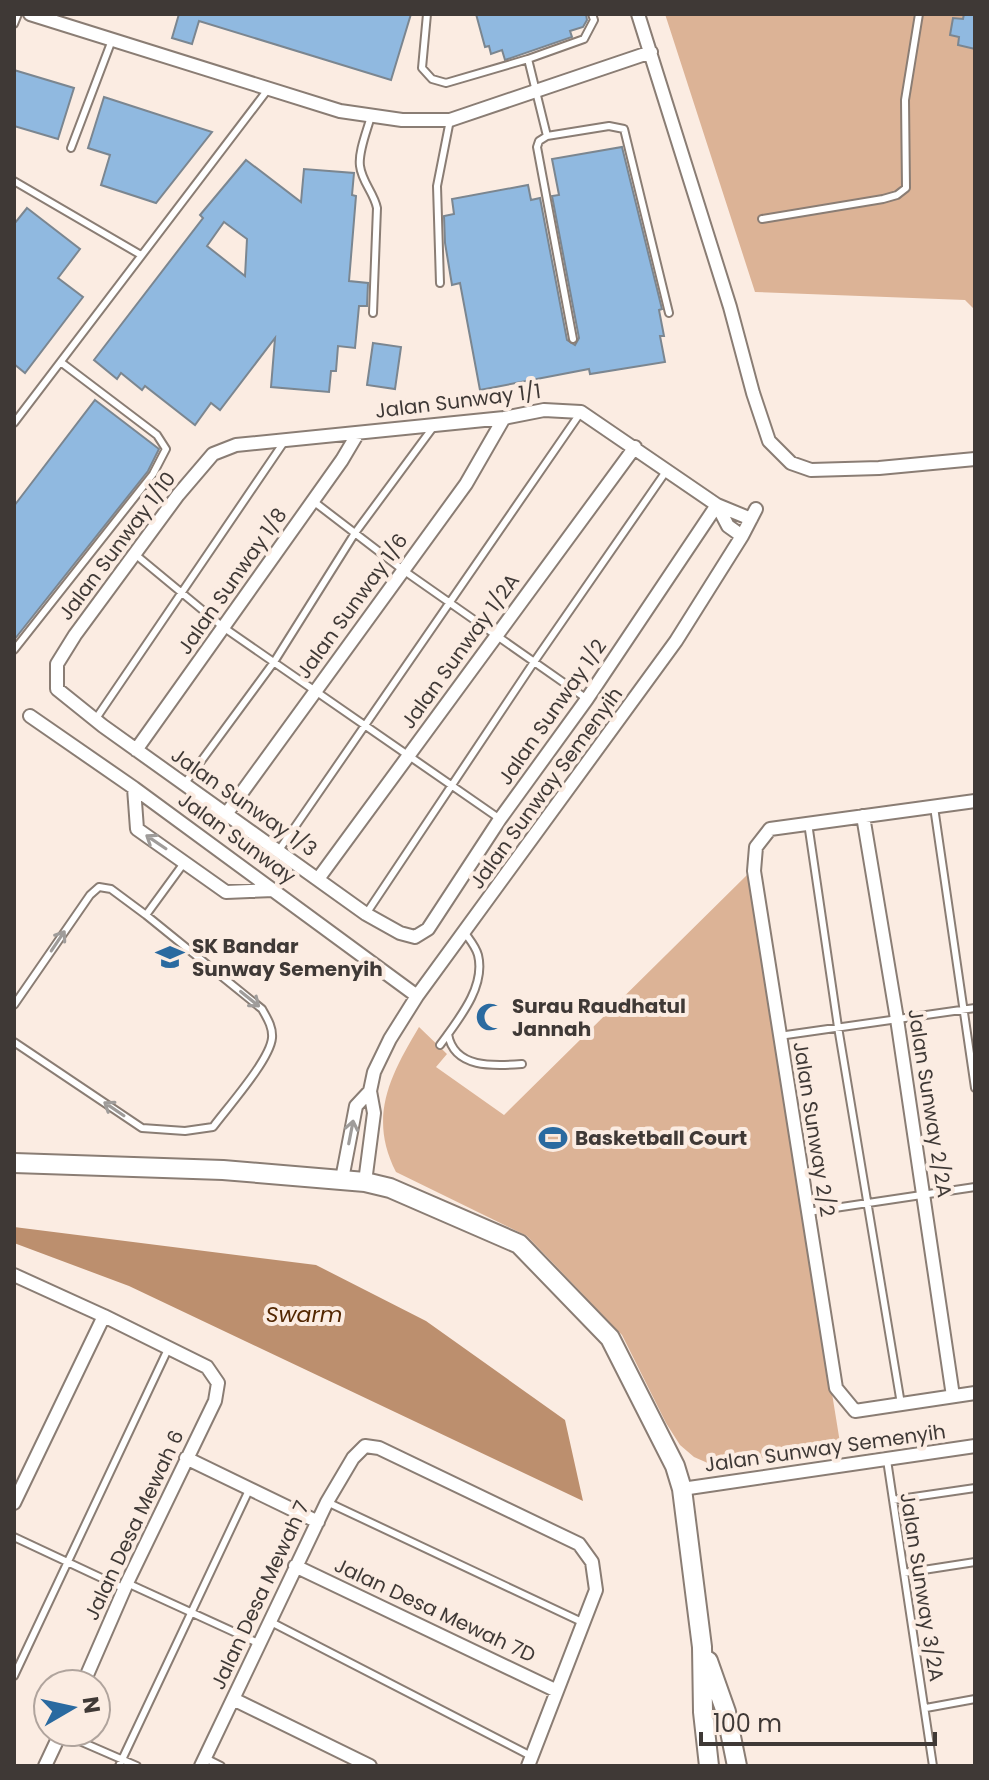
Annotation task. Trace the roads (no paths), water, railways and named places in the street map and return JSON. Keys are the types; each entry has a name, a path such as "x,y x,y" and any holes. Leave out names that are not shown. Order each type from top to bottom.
{"street":[{"path":"30,14 340,111 402,120 450,120 651,52"},
{"path":"638,14 769,441 791,463 811,470 879,468 975,459"},
{"name":"Jalan Sunway 1/1","path":"236,445 504,418 544,410 581,412"},
{"path":"581,412 717,505 728,526 742,536"},
{"name":"Jalan Sunway 1/6","path":"227,813 466,484 504,418"},
{"name":"Jalan Sunway 1/8","path":"136,750 358,433"},
{"name":"Jalan Sunway 1/10","path":"57,689 57,664 178,495 213,454 236,445"},
{"name":"Jalan Sunway 1/2A","path":"318,879 635,447"},
{"name":"Jalan Sunway Semenyih","path":"365,1182 374,1113 370,1091 374,1072 390,1039 417,996 676,641 742,536 753,514 717,505"},
{"name":"Jalan Sunway 1/2","path":"415,937 428,929 500,819 587,699 717,505"},
{"name":"Jalan Sunway 1/3","path":"57,689 136,750 366,914 400,933 415,937"},
{"name":"Jalan Sunway","path":"30,716 134,788 417,996"},
{"path":"134,788 137,829 226,892 274,890"},
{"path":"808,823 975,801"},
{"name":"Jalan Sunway 2/2A","path":"863,816 897,1019 953,1396"},
{"name":"Jalan Sunway 2/2","path":"808,823 770,829 756,847 754,871 807,1212 836,1388 855,1411 901,1405"},
{"name":"Jalan Sunway Semenyih","path":"342,1179 356,1106 370,1091"},
{"path":"14,1163 223,1170 365,1182 390,1188 519,1244 610,1338 675,1466 682,1489 702,1647 703,1712 709,1766"},
{"path":"14,1275 169,1347"},
{"path":"14,1503 104,1316"},
{"name":"Jalan Desa Mewah 6","path":"90,1668 215,1401 218,1383 207,1367 169,1347"},
{"path":"901,1405 975,1393"},
{"name":"Jalan Desa Mewah 7","path":"203,1762 327,1502 353,1458 365,1446 379,1448 579,1544 592,1562 596,1590 584,1623"},
{"name":"Jalan Sunway Semenyih","path":"682,1489 975,1446"},
{"path":"186,1458 318,1522"},
{"name":"Jalan Desa Mewah 7D","path":"295,1566 557,1691"},
{"path":"530,1761 584,1623"},
{"path":"702,1647 726,1712 737,1766"},
{"path":"233,1699 370,1766"}],"lane":[{"path":"14,24 18,14"},
{"path":"427,14 422,68 432,79 446,83 584,39 594,20 592,14"},
{"path":"762,219 883,199 897,195 906,188 905,100 919,14"},
{"path":"71,148 112,40"},
{"path":"528,59 547,136"},
{"path":"14,423 269,88"},
{"path":"371,116 359,165 366,184 375,196 377,208 373,313"},
{"path":"440,283 437,186 450,120"},
{"path":"573,339 537,147 539,141 547,136 609,126 624,129 669,313"},
{"path":"14,181 141,255"},
{"path":"14,650 153,474 166,449 157,435 62,363"},
{"path":"279,850 581,412"},
{"path":"185,783 274,662 355,533 436,424"},
{"path":"95,720 285,440"},
{"path":"366,914 534,662 668,470"},
{"path":"313,501 403,570 587,699"},
{"path":"136,555 223,627 500,819"},
{"path":"934,807 975,1088"},
{"path":"808,823 838,1027 901,1405"},
{"path":"146,915 185,861"},
{"path":"14,1005 90,895 99,887 111,889 146,915 262,1009 270,1023 272,1039 266,1056 213,1127 185,1131 142,1128 14,1042"},
{"path":"440,1045 478,984 480,967 477,951 465,933"},
{"path":"779,1036 975,1008"},
{"path":"448,1034 455,1053 478,1064 522,1064"},
{"path":"807,1212 975,1187"},
{"path":"14,1676 169,1347"},
{"name":"Jalan Sunway 3/2A","path":"887,1460 933,1766"},
{"path":"121,1763 250,1488"},
{"path":"893,1500 975,1488"},
{"path":"327,1502 584,1623"},
{"path":"14,1537 259,1643"},
{"path":"904,1573 975,1562"},
{"path":"271,1622 530,1761"},
{"path":"926,1708 975,1699"},
{"path":"92,1748 121,1763 137,1766"},
{"path":"203,1762 221,1766"}],"water":[{"name":"Swarm","path":"14,1227 316,1265 426,1321 565,1420 583,1501 129,1286 14,1243"}],"place":[{"name":"SK Bandar Sunway Semenyih","path":"170,957"},
{"name":"Surau Raudhatul Jannah","path":"490,1017"},
{"name":"Basketball Court","path":"553,1138"}]}
